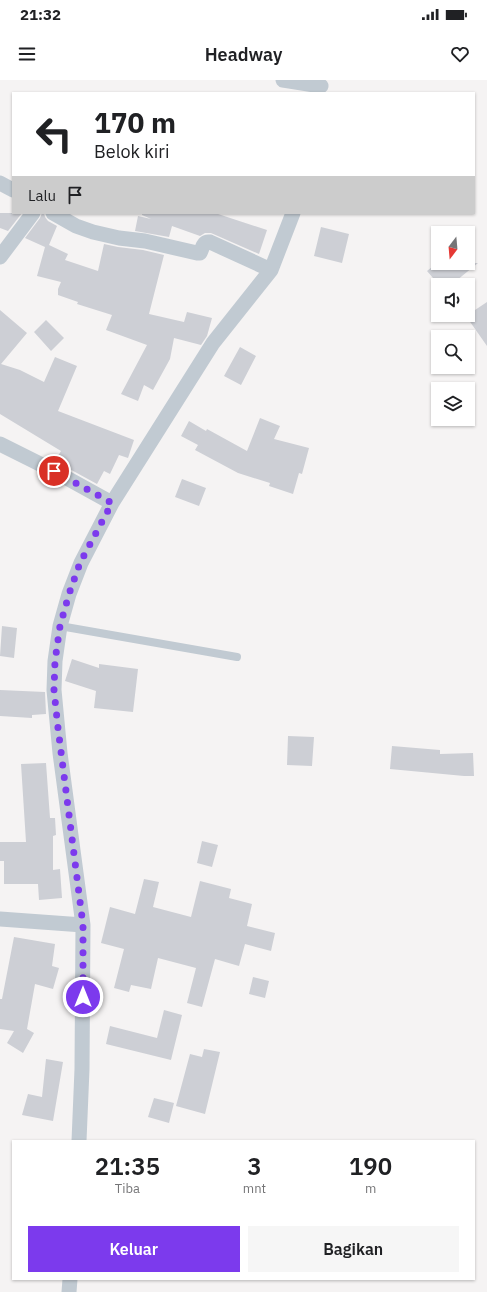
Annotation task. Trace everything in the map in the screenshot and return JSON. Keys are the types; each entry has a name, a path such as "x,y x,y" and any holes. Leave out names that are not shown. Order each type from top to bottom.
{"street":[{"path":"283,80 321,86"},
{"path":"0,183 12,189"},
{"path":"0,257 33,214"},
{"path":"55,214 76,226 93,232 119,238 145,241 197,253 200,253 204,243 210,242 271,270"},
{"path":"79,1140 82,1069 83,925 60,753 54,690 55,661 60,626 80,563 112,503 213,343 271,270 293,214"},
{"path":"0,444 54,471 112,503"},
{"path":"0,920 83,925"},
{"path":"69,1292 70,1280"}],"lane":[{"path":"60,626 237,657"}],"building":[{"path":"0,213 21,214 8,231 0,228"},
{"path":"42,214 44,214 48,221 57,226 49,245 68,254 65,260 98,271 104,244 164,255 149,314 184,322 187,312 212,318 207,336 201,345 174,338 170,359 153,390 144,385 138,401 121,394 147,345 106,330 112,315 77,304 78,302 58,295 58,289 61,282 37,276 45,247 25,238"},
{"path":"218,214 267,230 259,254 211,233 205,233 200,236 172,226 169,237 135,231 138,216 151,219 142,215"},
{"path":"321,227 349,234 342,263 314,256"},
{"path":"431,268 431,270 469,270 460,278 433,278 427,271"},
{"path":"487,302 487,346 470,322 475,322 475,310"},
{"path":"0,310 27,333 1,364 20,370 44,382 55,357 77,366 58,411 134,440 128,458 119,455 110,474 104,471 97,484 55,461 61,451 0,414"},
{"path":"46,320 64,338 51,351 34,332"},
{"path":"240,347 256,356 241,385 224,376"},
{"path":"260,418 280,426 274,439 309,448 302,474 299,473 293,494 269,486 270,483 238,473 195,450 198,445 181,436 189,421 247,451"},
{"path":"182,479 206,488 199,506 175,497"},
{"path":"2,626 17,628 14,658 0,656"},
{"path":"72,659 99,668 99,664 138,669 133,712 94,708 96,691 65,681"},
{"path":"0,690 45,692 46,714 32,715 32,718 0,716"},
{"path":"288,736 314,737 312,766 287,765"},
{"path":"392,746 440,750 440,754 473,753 474,776 390,769"},
{"path":"46,763 50,818 55,818 56,835 53,836 53,870 60,869 62,898 39,900 38,884 4,884 4,861 0,861 0,842 26,842 21,764"},
{"path":"202,841 218,845 212,867 197,863"},
{"path":"144,879 159,882 153,907 191,917 200,881 231,889 229,898 252,904 247,926 275,933 271,951 245,944 239,966 215,959 202,1007 187,1003 196,968 158,958 151,989 131,985 129,992 114,988 124,949 101,943 110,907 135,914"},
{"path":"14,937 55,944 52,966 59,968 53,989 35,984 27,1029 34,1033 23,1053 7,1043 14,1031 0,1029 0,999 2,999"},
{"path":"253,977 269,981 265,998 249,994"},
{"path":"164,1010 182,1015 171,1060 106,1044 110,1026 157,1038"},
{"path":"204,1049 220,1052 205,1114 176,1106 190,1054 202,1057"},
{"path":"46,1059 63,1062 53,1121 22,1115 28,1094 42,1097"},
{"path":"154,1098 174,1103 169,1123 148,1117"}],"route":[{"path":"54,471 112,503 80,563 60,626 55,661 54,690 60,753 83,925 83,997"}]}
